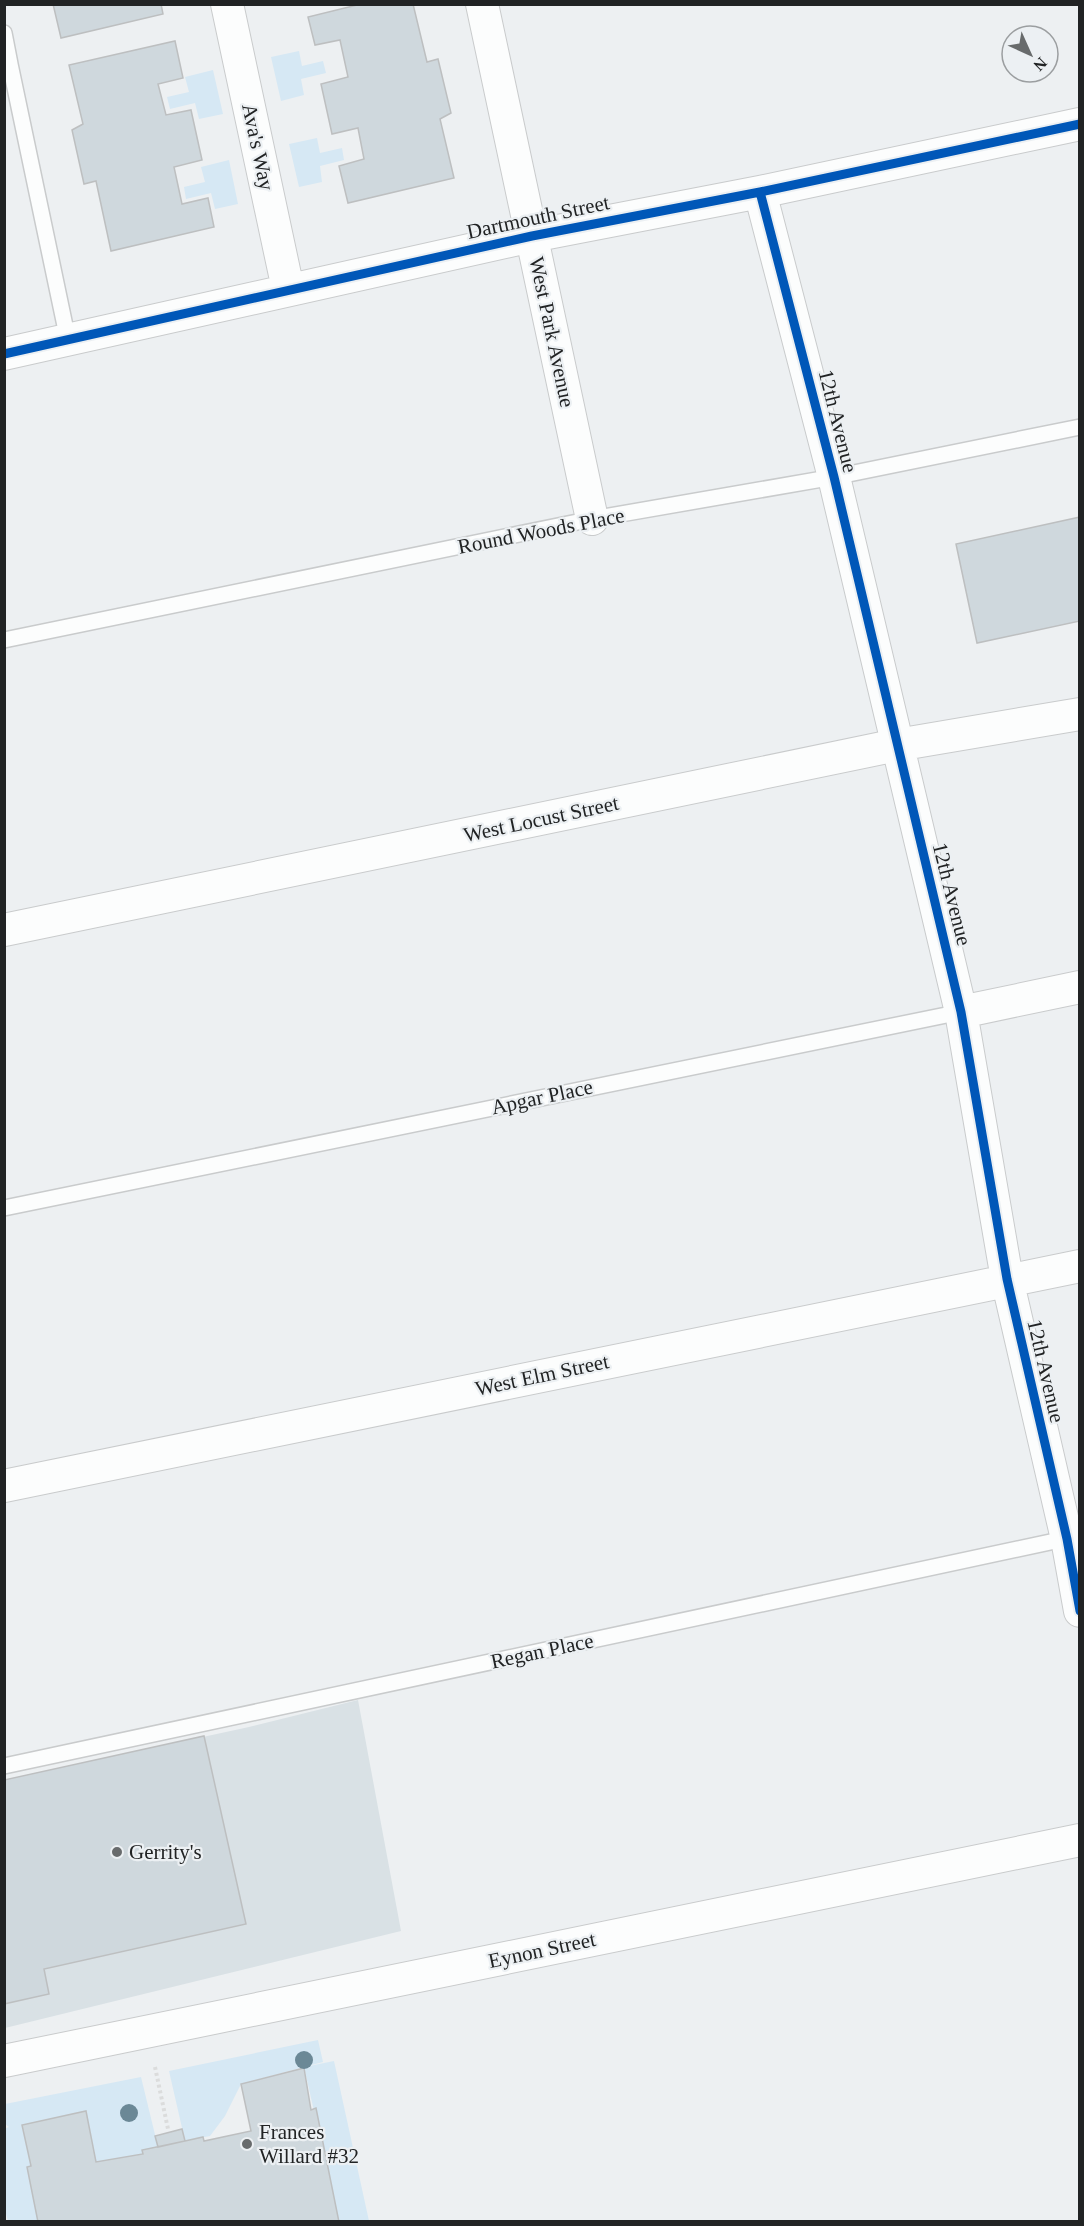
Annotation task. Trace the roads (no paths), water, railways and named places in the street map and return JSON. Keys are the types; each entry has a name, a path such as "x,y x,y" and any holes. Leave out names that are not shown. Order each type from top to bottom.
{"street":[{"name":"Ava's Way","path":"227,4 288,289"},
{"name":"West Park Avenue","path":"482,4 592,519"},
{"name":"Dartmouth Street","path":"4,354 532,236 760,192 1080,124"},
{"name":"12th Avenue","path":"760,192 834,477 962,1011 1007,1279 1073,1537 1080,1611"},
{"name":"West Locust Street","path":"4,930 897,745 1080,714"},
{"name":"Apgar Place","path":"962,1011 1080,987"},
{"name":"West Elm Street","path":"4,1486 1007,1279 1080,1266"},
{"name":"Eynon Street","path":"4,2061 1080,1840"}],"lane":[{"path":"4,33 7,64 68,340"},
{"name":"Round Woods Place","path":"4,640 592,519 834,477 1080,427"},
{"name":"Apgar Place","path":"4,1208 962,1011"},
{"name":"Regan Place","path":"4,1766 1073,1537"}],"place":[{"name":"Gerrity's","path":"117,1852"},
{"name":"Frances Willard #32","path":"247,2144"}]}
